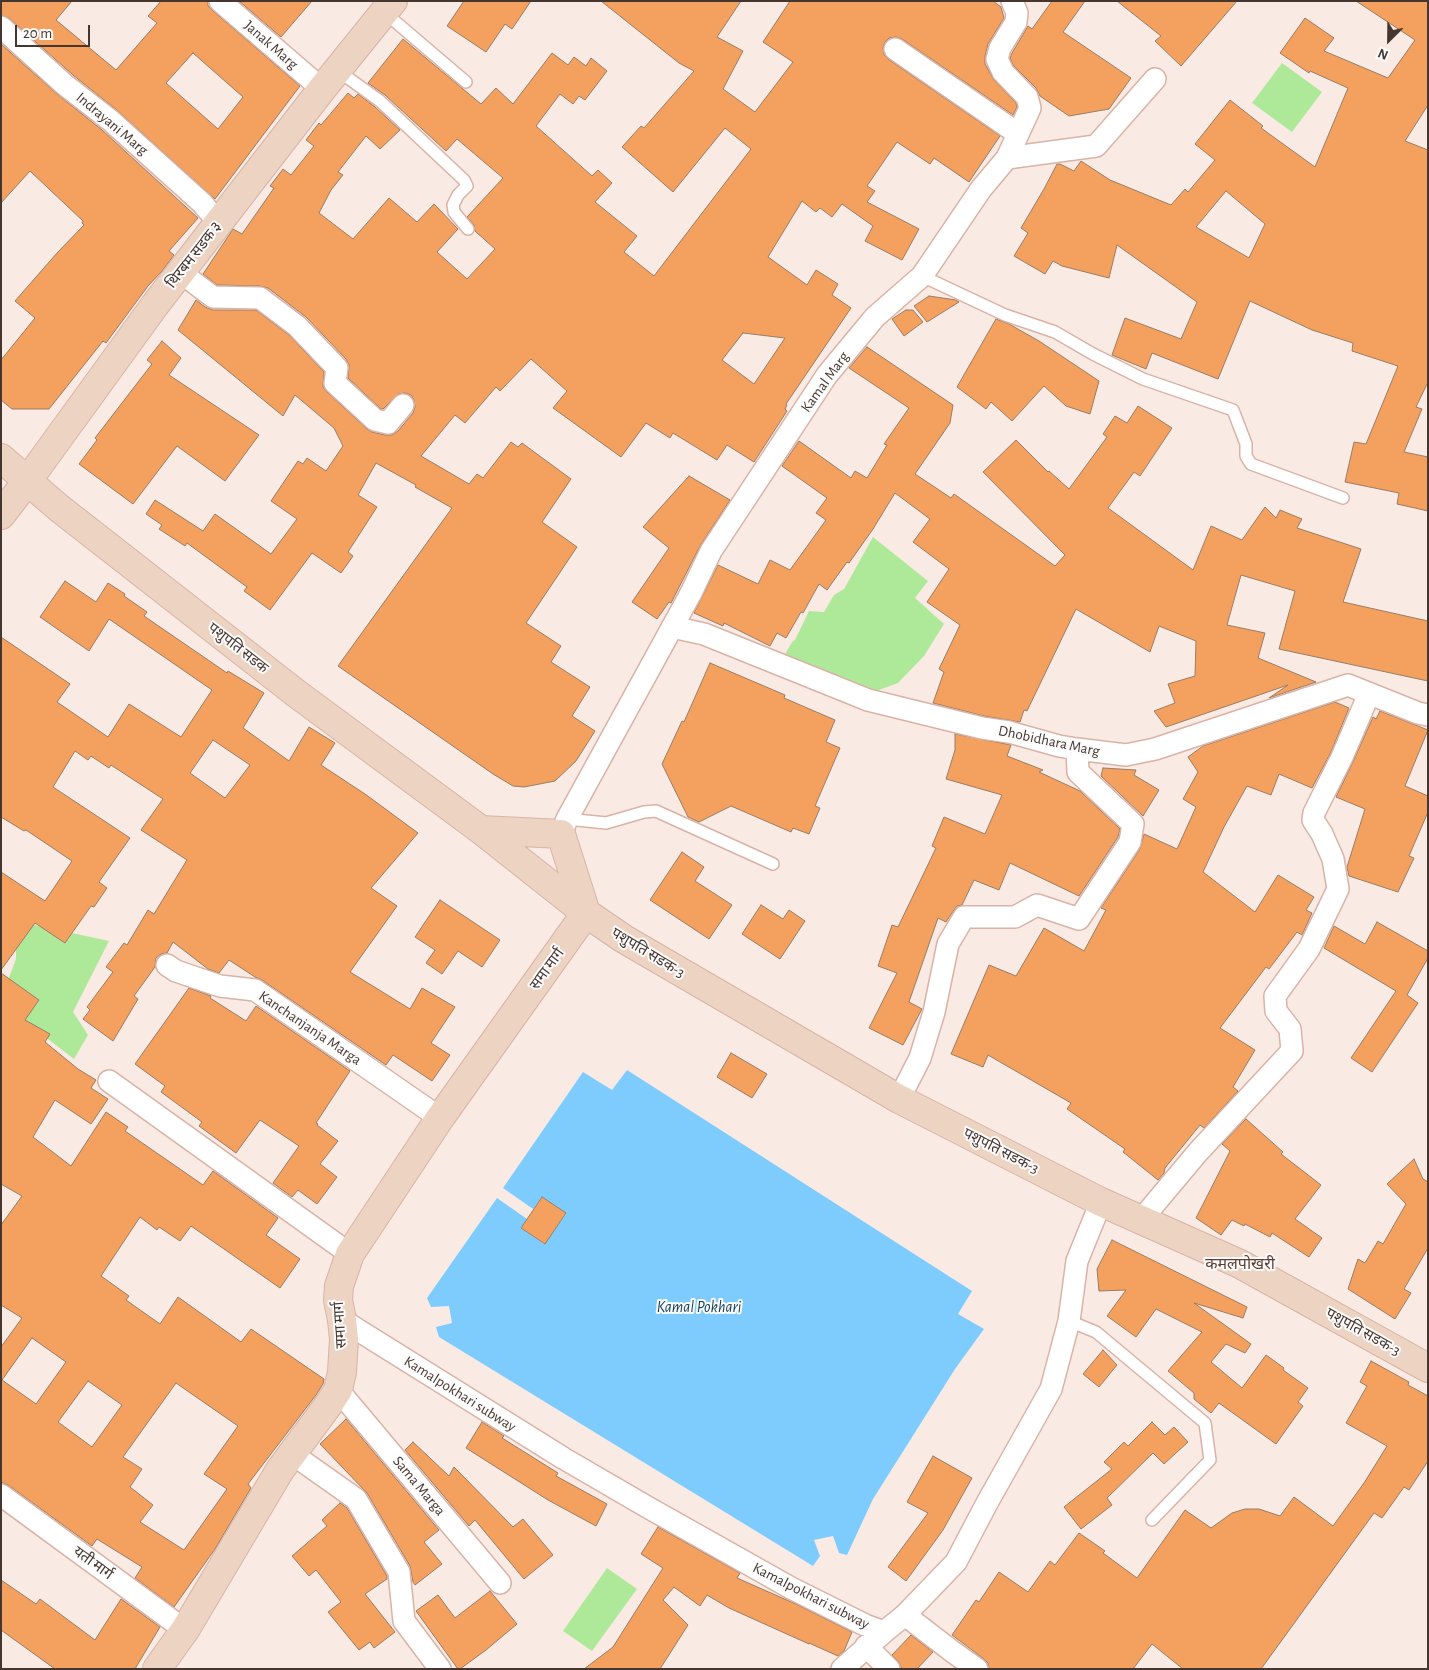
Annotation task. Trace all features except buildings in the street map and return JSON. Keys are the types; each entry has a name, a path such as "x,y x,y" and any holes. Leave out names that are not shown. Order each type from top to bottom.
{"main road":[{"name":"थिरबम सडक ३","path":"1,515 180,272 388,7"},
{"name":"पशुपति सडक","path":"1,458 59,508 297,694 481,830 586,914"},
{"path":"481,830 564,826 586,914"},
{"name":"पशुपति सडक-3","path":"586,914 624,939 899,1099 1101,1202 1240,1264 1428,1368"},
{"name":"समा मार्ग","path":"157,1669 185,1630 280,1470 338,1390 342,1372 344,1339 338,1293 350,1254 440,1118 586,914"}],"street":[{"name":"Janak Marg","path":"220,1 330,80"},
{"name":"Kamal Marg","path":"564,826 691,593 711,551 827,375 875,317 922,276 981,189 1007,158 1030,108 1027,96 1003,72 997,59 1000,48 1016,22 1017,14 1012,1"},
{"name":"Indrayani Marg","path":"1,27 65,85 117,126 202,203 219,223"},
{"path":"894,49 1017,134"},
{"path":"1007,158 1096,146 1155,79"},
{"path":"180,272 213,297 260,298 289,320 337,368 335,383 375,420 388,423 403,405"},
{"name":"Dhobidhara Marg","path":"672,627 704,634 868,700 982,728 1010,732 1059,746 1126,755 1155,749 1348,685 1418,713 1428,715"},
{"path":"1141,1220 1198,1152 1292,1051 1290,1029 1276,1012 1275,996 1309,949 1338,889 1334,859 1313,820 1314,813 1342,758 1369,694"},
{"path":"899,1099 920,1058 934,1012 948,944 964,917 1015,916 1037,905 1079,919 1130,842 1133,824 1078,772 1077,749"},
{"name":"Kanchanjanja Marga","path":"167,965 176,971 220,986 255,990 440,1118"},
{"path":"109,1081 350,1254"},
{"name":"Kamalpokhari subway","path":"342,1320 563,1458 649,1508 791,1588 865,1625 884,1632 905,1615 956,1562 987,1503 1052,1389 1069,1321 1077,1261 1101,1202"},
{"name":"Sama Marga","path":"338,1390 500,1582"},
{"path":"292,1454 356,1499 398,1572 404,1621 440,1669"},
{"name":"यती मार्ग","path":"1,1495 185,1630"},
{"path":"905,1615 977,1669"},
{"path":"842,1669 884,1632"},
{"path":"866,1646 889,1669"}],"lane":[{"path":"388,7 466,82"},
{"path":"330,80 380,101 464,180 467,186 458,195 453,205 454,212 468,229"},
{"path":"922,276 1005,315 1055,332 1093,354 1143,379 1233,410 1246,444 1246,456 1251,464 1343,498"},
{"path":"564,826 606,822 644,812 656,811 774,864"},
{"path":"1069,1321 1096,1332 1205,1423 1210,1460 1152,1520"}],"green space":[{"path":"1282,63 1322,92 1292,132 1252,103"},
{"path":"873,537 928,581 915,598 944,624 924,656 898,683 876,691 784,656 795,640 809,611 824,612 834,595 844,589"},
{"path":"16,921 109,941 73,1012 88,1035 74,1059 1,1003 16,959"},
{"path":"607,1568 637,1589 592,1651 563,1631"}],"water":[{"name":"Kamal Pokhari","path":"627,1070 972,1291 958,1314 984,1329 955,1369 873,1499 847,1555 839,1553 833,1536 814,1540 820,1556 813,1566 439,1337 436,1327 452,1323 449,1306 431,1307 427,1298 497,1198 527,1219 521,1228 544,1244 566,1214 542,1197 533,1209 503,1188 583,1072 612,1090"}],"district":[{"name":"कमलपोखरी","path":"1240,1264"}]}
